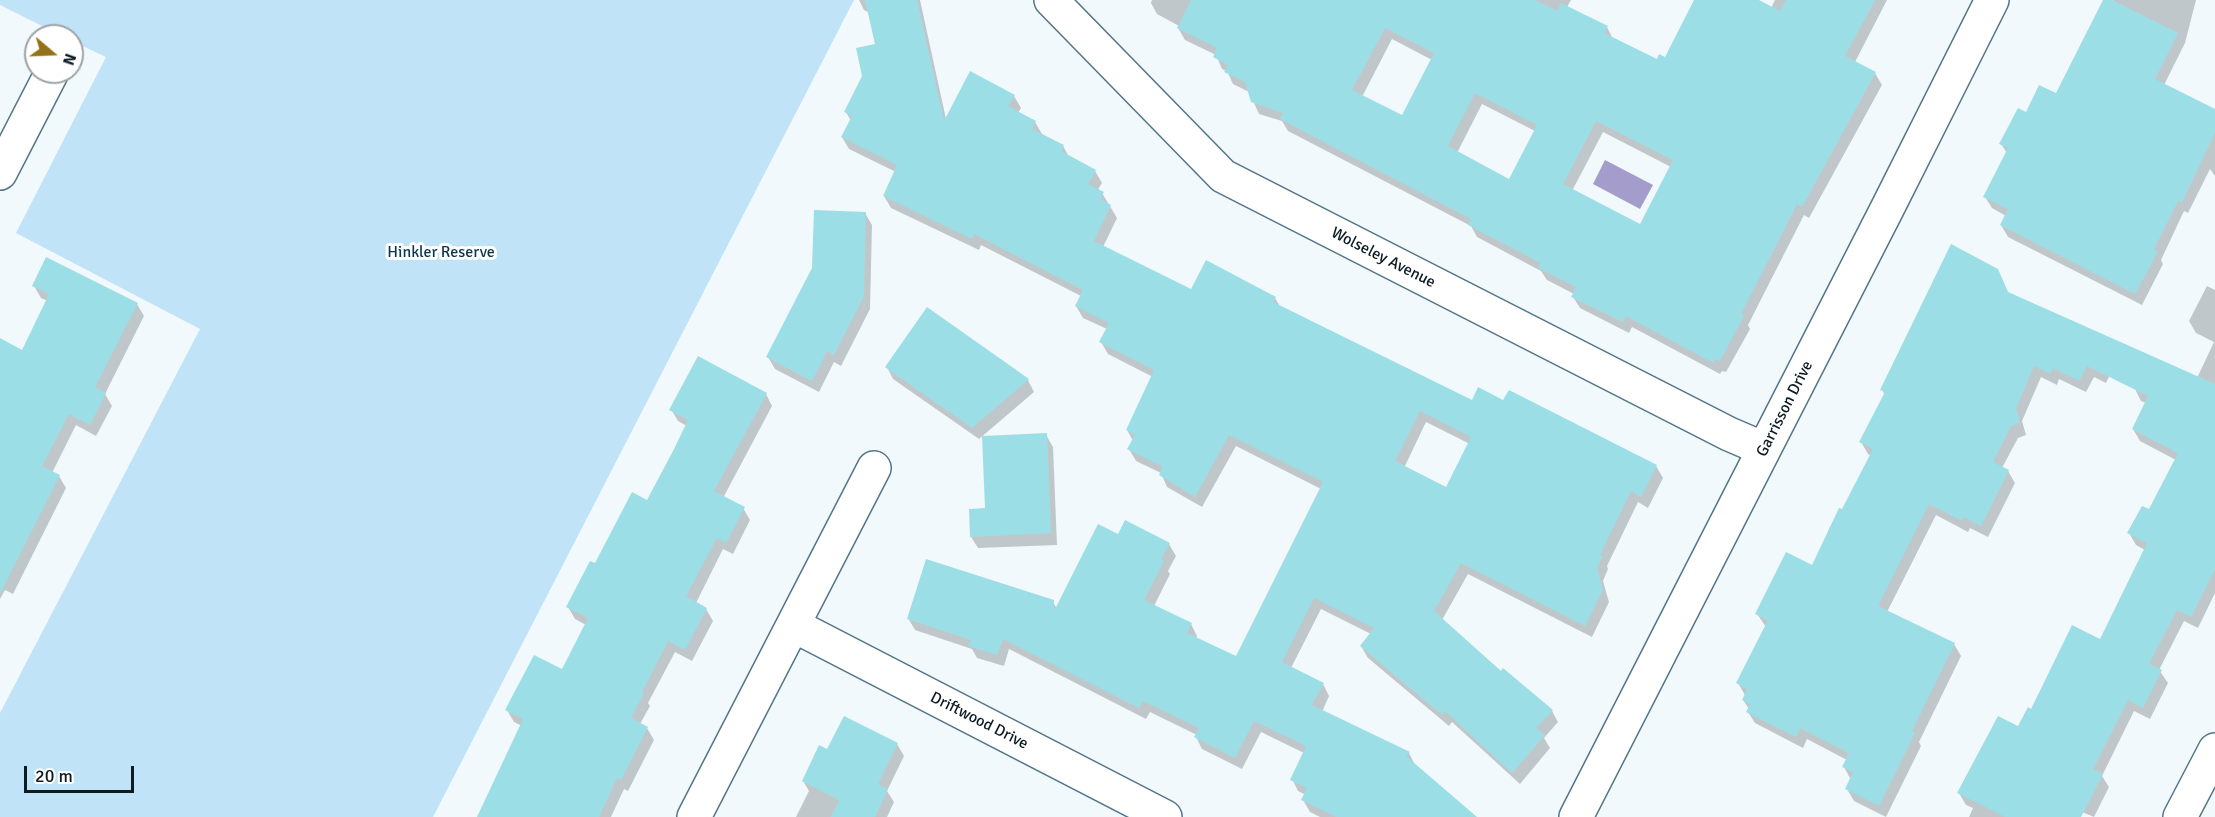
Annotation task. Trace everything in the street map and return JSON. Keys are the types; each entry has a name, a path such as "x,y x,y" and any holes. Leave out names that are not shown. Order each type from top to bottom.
{"street":[{"name":"Wolseley Avenue","path":"1051,0 1223,176 1719,429 1764,449"},
{"name":"Garrisson Drive","path":"1576,817 1992,0"},
{"path":"0,172 46,84"},
{"path":"694,817 874,468"},
{"name":"Driftwood Drive","path":"793,625 1165,817"},
{"path":"2180,817 2215,750"}],"green space":[{"name":"Hinkler Reserve","path":"0,0 854,0 433,817 0,817 0,713 200,329 16,233 106,57 84,47 84,24 38,24 0,5"}],"shaded area":[{"path":"1605,160 1653,185 1640,209 1593,184"}],"building":[{"path":"865,0 917,0 944,121 970,71 1015,95 1008,106 1036,121 1032,129 1064,145 1061,151 1096,170 1088,184 1104,192 1100,199 1111,205 1094,241 1191,289 1206,260 1276,297 1273,302 1472,400 1478,387 1503,400 1509,390 1657,465 1641,497 1631,491 1600,555 1603,556 1597,568 1603,590 1585,626 1461,563 1434,611 1501,671 1503,668 1553,710 1536,728 1545,735 1512,773 1445,711 1442,715 1360,646 1374,628 1314,598 1282,662 1324,683 1312,705 1410,752 1406,756 1477,817 1337,817 1301,800 1307,788 1290,780 1306,746 1254,721 1235,758 1194,737 1199,728 1143,701 1139,708 1003,639 997,655 968,646 971,640 907,619 926,559 1054,600 1054,611 1098,524 1118,534 1125,520 1170,543 1161,560 1164,561 1144,600 1192,623 1187,633 1236,656 1323,482 1229,435 1195,497 1159,475 1163,467 1127,449 1135,435 1126,430 1154,370 1099,342 1109,323 1075,306 1083,290 974,234 972,239 883,196 897,165 841,137 852,116 844,112 862,76 856,48 875,44","holes":["1420,411 1471,437 1446,487 1395,461"]},
{"path":"1191,0 1535,0 1557,11 1561,3 1608,26 1604,33 1657,59 1659,54 1665,57 1694,0 1759,0 1780,11 1786,0 1875,0 1845,56 1876,72 1802,207 1797,204 1741,314 1744,316 1720,361 1715,359 1713,363 1626,316 1623,322 1571,297 1576,287 1538,268 1541,263 1468,225 1471,219 1280,119 1283,113 1251,102 1245,82 1224,72 1228,65 1213,57 1217,48 1177,28","holes":["1385,28 1434,53 1402,115 1352,90","1475,93 1537,125 1509,179 1448,146","1596,121 1673,160 1640,224 1563,184"]},
{"path":"2103,0 2112,0 2178,33 2155,79 2215,109 2215,133 2182,202 2178,201 2154,249 2158,251 2135,294 2000,225 2008,209 1983,197 2008,148 1999,144 2018,108 2026,112 2039,85 2056,93"},
{"path":"814,210 866,212 864,296 834,355 827,351 812,381 766,357 812,268"},
{"path":"1951,244 1998,269 2008,292 2215,384 2215,569 2191,617 2177,610 2149,664 2162,670 2143,708 2128,700 2093,769 2103,774 2081,817 2005,817 1957,793 1998,716 2018,726 2028,707 2031,709 2072,625 2100,639 2147,543 2127,533 2142,506 2149,509 2178,453 2132,429 2148,396 2087,366 2079,381 2053,368 2050,374 2034,366 2016,408 2020,423 2011,426 1993,462 2009,470 1981,526 1963,517 1962,521 1929,504 1878,606 1955,643 1879,806 1845,789 1853,772 1842,767 1849,753 1800,728 1796,737 1746,712 1750,704 1742,700 1747,689 1736,683 1768,620 1755,614 1786,552 1812,565 1839,508 1842,509 1873,449 1859,442 1885,392 1880,390"},
{"path":"46,257 138,303 95,387 106,393 90,425 69,414 42,466 60,475 0,594 0,338 22,350 49,294 32,286"},
{"path":"927,307 1029,379 972,428 885,367"},
{"path":"698,356 767,393 714,491 745,507 726,543 717,538 686,596 707,608 685,650 668,641 631,718 648,727 621,780 617,778 599,817 477,817 523,719 505,710 534,655 562,669 588,618 566,607 590,561 595,563 632,492 647,500 673,451 688,420 669,410"},
{"path":"1047,433 1051,533 970,537 969,509 985,508 982,436"},
{"path":"844,716 898,743 878,784 888,789 875,817 831,817 839,800 802,781 819,745 827,749"}]}
